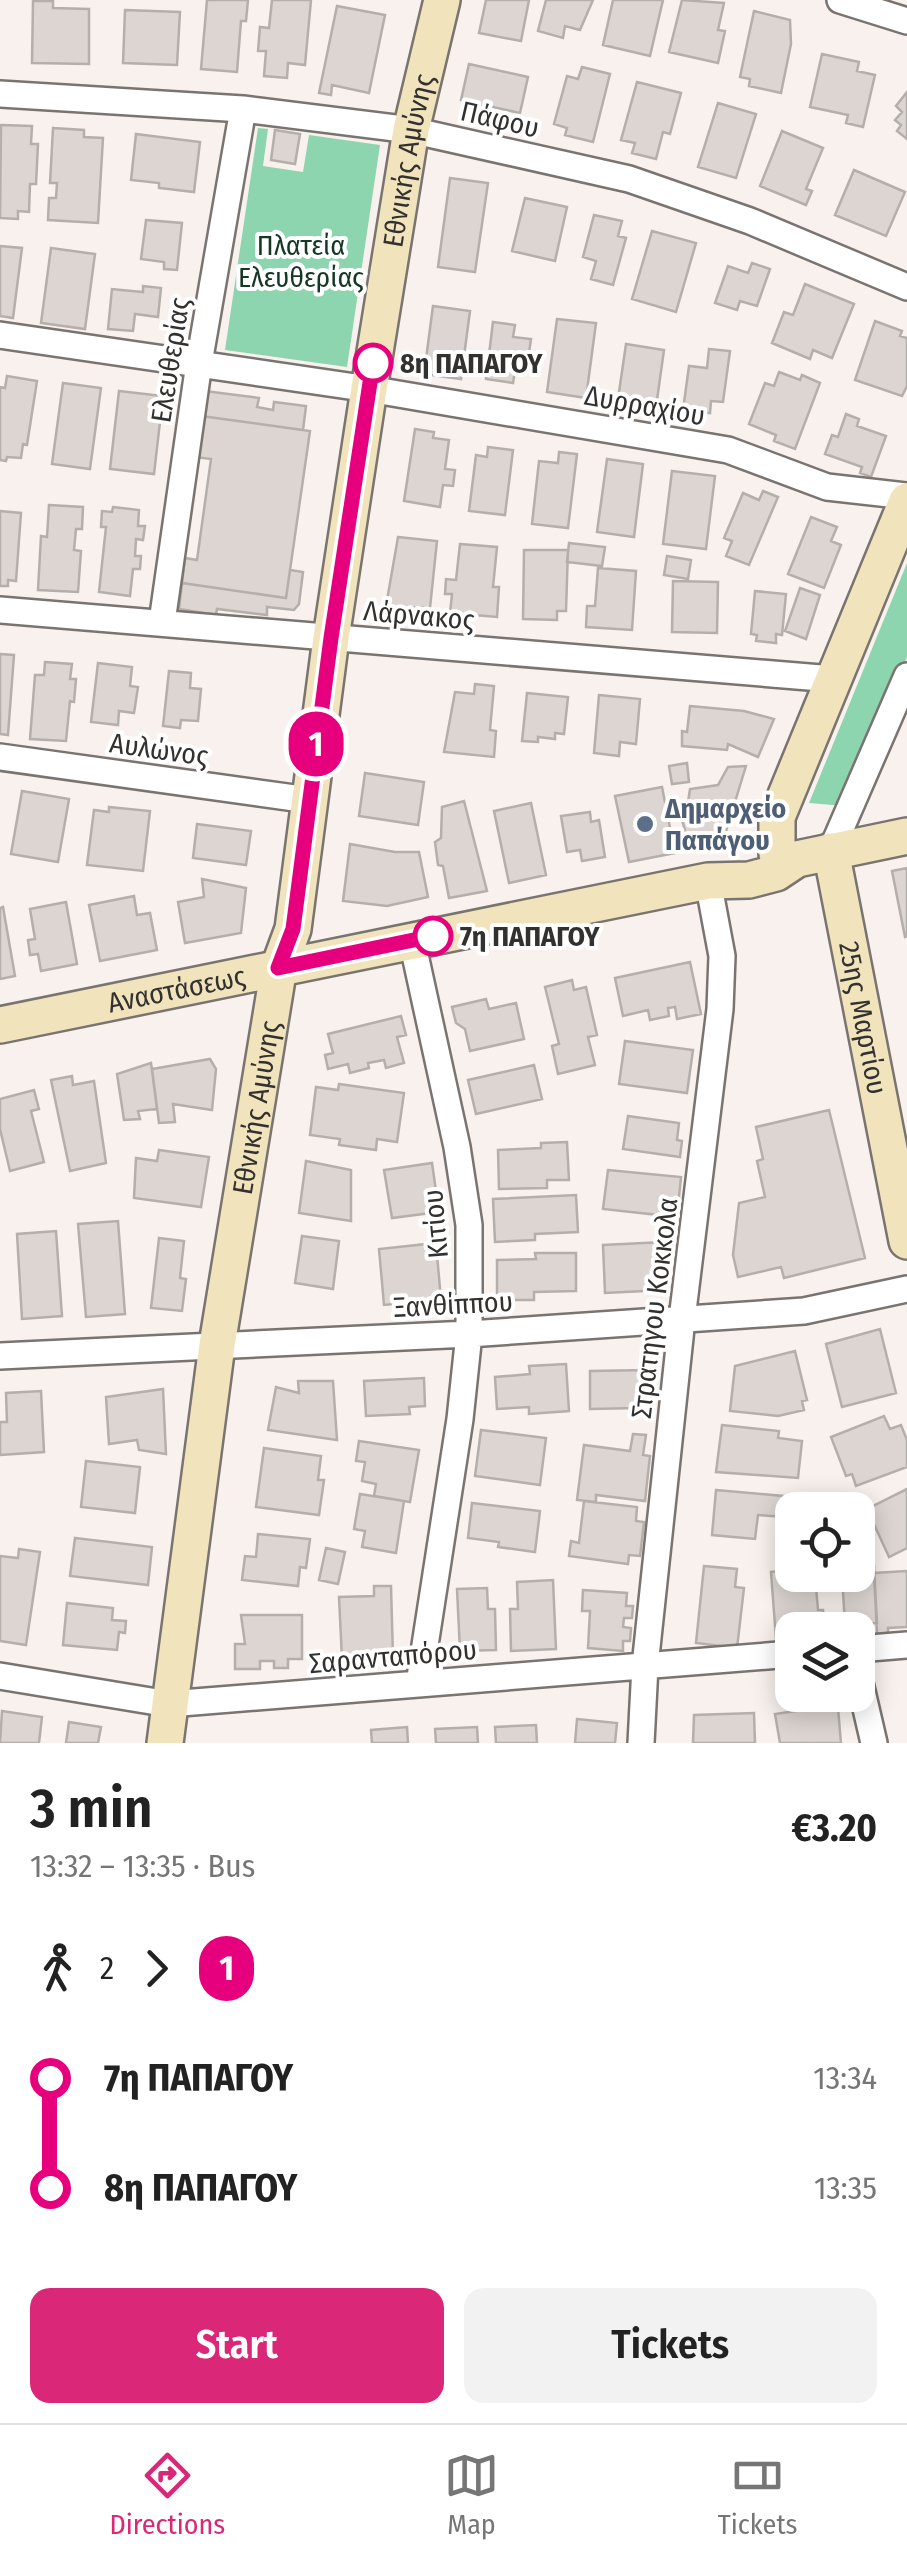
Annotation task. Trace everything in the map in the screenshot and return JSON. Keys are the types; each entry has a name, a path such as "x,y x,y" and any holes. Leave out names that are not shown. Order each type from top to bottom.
{"street":[{"name":"Εθνικής Αμύνης","path":"164,1743 217,1345 278,968 293,929 369,389 411,130 442,0"},
{"path":"840,0 907,21"},
{"name":"Πάφου","path":"0,94 243,108 411,130 629,179 750,222 907,288"},
{"name":"Ελευθερίας","path":"162,622 199,364 243,108"},
{"path":"0,335 199,364"},
{"name":"Δυρραχίου","path":"199,364 728,450 827,486 907,498"},
{"name":"25ης Μαρτίου","path":"907,498 776,816 801,855 907,1241"},
{"name":"Λάρνακος","path":"0,610 834,679"},
{"path":"801,855 907,676"},
{"name":"Αυλώνος","path":"0,758 309,800"},
{"name":"Αναστάσεως","path":"0,1024 708,881 739,862 907,836"},
{"name":"Στρατηγου Κοκκολα","path":"641,1743 645,1666 682,1318 720,1010 722,956 708,881"},
{"name":"Κιτίου","path":"412,941 458,1146 469,1225 469,1334 460,1419 419,1684"},
{"name":"Ξανθίππου","path":"0,1356 469,1334 804,1310 907,1289"},
{"path":"875,1648 907,1645"},
{"name":"Σαρανταπόρου","path":"0,1676 169,1704 775,1655"},
{"path":"867,1712 874,1743"}],"green space":[{"name":"Πλατεία Ελευθερίας","path":"258,128 268,129 263,166 303,172 309,135 380,145 347,367 225,350"},
{"path":"907,563 907,657 845,806 809,803"}],"building":[{"path":"207,0 248,0 246,21 241,21 237,72 201,69"},
{"path":"272,0 311,0 305,65 288,63 287,78 264,76 266,51 258,51 260,27 269,28"},
{"path":"486,0 529,0 521,41 479,33"},
{"path":"546,0 593,0 580,30 565,26 563,38 538,31"},
{"path":"613,0 663,0 650,56 603,45"},
{"path":"682,0 724,3 718,30 725,31 718,63 669,52"},
{"path":"33,1 53,1 53,8 89,9 89,64 32,63"},
{"path":"337,6 385,15 369,93 332,85 331,95 319,93"},
{"path":"125,10 180,12 177,65 123,63"},
{"path":"754,11 790,20 791,44 781,93 749,86 750,79 740,77"},
{"path":"822,54 859,62 857,71 875,75 863,127 846,123 848,115 810,107"},
{"path":"469,64 528,77 520,113 461,100"},
{"path":"582,67 610,74 593,142 565,135 567,128 554,124 567,76 578,79"},
{"path":"637,82 681,93 670,134 663,132 656,159 632,153 635,143 621,140"},
{"path":"907,92 907,139 897,131 901,125 895,120 902,112 896,106"},
{"path":"718,103 756,114 736,178 698,167"},
{"path":"1,125 32,126 31,144 38,144 36,184 30,184 29,212 18,211 18,219 0,218"},
{"path":"53,128 84,130 84,137 103,138 98,223 48,220 49,198 56,198 57,183 50,183"},
{"path":"275,130 300,134 295,164 271,160"},
{"path":"782,131 823,148 806,189 812,191 806,205 760,186"},
{"path":"136,134 200,142 194,192 131,180"},
{"path":"854,170 905,192 886,236 835,215"},
{"path":"450,178 488,183 475,272 438,267"},
{"path":"525,198 567,207 555,261 512,251"},
{"path":"594,215 622,221 618,236 626,238 613,285 591,279 596,261 583,257"},
{"path":"146,220 182,223 177,270 164,269 164,262 141,259"},
{"path":"652,231 696,243 676,312 632,299"},
{"path":"0,246 22,248 13,318 0,316"},
{"path":"51,248 95,254 85,329 41,323"},
{"path":"752,263 770,269 757,306 740,301 737,310 715,303 728,266 748,273"},
{"path":"805,284 854,304 832,358 813,350 810,359 772,343 784,312 793,315"},
{"path":"143,286 161,288 158,317 135,314 133,331 108,329 112,289 143,292"},
{"path":"433,306 470,311 461,379 424,374"},
{"path":"557,319 596,323 586,398 547,392"},
{"path":"875,321 902,331 900,336 907,338 907,386 902,396 855,380"},
{"path":"493,322 515,325 513,337 531,339 526,373 515,371 513,383 486,379"},
{"path":"626,344 664,350 656,407 617,406"},
{"path":"709,349 730,351 723,402 711,401 710,413 683,410 689,366 707,368"},
{"path":"779,372 800,380 802,375 820,383 795,449 774,441 776,435 749,424 765,383 774,386"},
{"path":"7,376 37,381 27,445 23,444 21,458 7,457 6,461 0,460 0,387 5,388"},
{"path":"63,383 101,388 90,469 52,464"},
{"path":"119,391 163,396 154,474 110,469"},
{"path":"205,391 259,398 257,407 273,410 274,402 306,406 303,430 201,416"},
{"path":"846,414 859,419 857,426 886,436 871,477 860,473 862,467 825,454 832,435 838,437"},
{"path":"201,416 310,431 286,598 182,583 185,558 197,560 211,459 195,457"},
{"path":"415,429 434,432 433,438 449,440 445,469 455,470 453,486 443,485 440,507 404,501"},
{"path":"488,447 513,450 505,515 469,511 476,455 487,457"},
{"path":"559,452 577,454 568,528 532,524 539,461 558,463"},
{"path":"607,459 643,464 634,537 597,532"},
{"path":"672,471 715,476 706,549 663,544"},
{"path":"763,491 778,497 749,565 726,556 732,541 724,538 743,493 759,500"},
{"path":"49,505 83,507 82,529 76,529 74,550 81,551 78,592 38,590 41,536 47,537"},
{"path":"113,507 139,510 138,526 145,526 143,540 136,539 135,556 141,556 140,569 133,569 130,596 99,592 106,527 101,527 102,511 112,512"},
{"path":"0,511 21,513 16,581 8,580 8,586 0,586"},
{"path":"811,517 837,527 831,541 841,545 824,588 788,574"},
{"path":"398,537 437,541 430,608 386,606"},
{"path":"569,543 605,547 602,566 567,562"},
{"path":"460,544 497,547 493,587 499,587 497,617 450,613 452,594 445,594 446,579 456,580"},
{"path":"524,550 568,550 566,611 557,611 557,620 523,619"},
{"path":"667,556 691,560 688,579 664,575"},
{"path":"598,568 636,571 632,630 586,627 587,606 595,606"},
{"path":"290,570 303,572 299,604 294,610 267,607 267,615 217,609 216,615 179,609 182,583 286,598"},
{"path":"673,581 718,582 717,633 672,632"},
{"path":"800,588 820,595 806,639 785,631"},
{"path":"755,591 786,594 782,635 776,634 776,643 756,641 757,635 751,634"},
{"path":"0,654 14,655 8,735 0,734"},
{"path":"45,662 72,664 70,679 76,679 66,741 30,739 35,675 44,675"},
{"path":"98,663 132,667 130,686 138,687 134,713 119,711 118,725 91,722"},
{"path":"169,671 191,673 190,688 201,689 198,721 181,720 180,728 163,726"},
{"path":"475,684 494,686 490,730 496,731 494,757 444,752 455,692 474,694"},
{"path":"527,693 568,697 564,734 555,733 555,739 538,737 538,742 522,741"},
{"path":"599,695 640,699 636,744 620,742 619,756 594,753"},
{"path":"690,706 744,711 774,719 758,757 728,744 727,750 682,746"},
{"path":"687,763 689,782 672,784 669,766"},
{"path":"746,766 723,841 690,849 678,805 688,802 690,789 718,785 728,767"},
{"path":"365,773 424,782 418,825 359,816"},
{"name":"Δημαρχείο Παπάγου","path":"662,787 675,853 629,862 615,796"},
{"path":"22,791 69,799 58,862 11,854"},
{"path":"464,801 487,891 449,898 435,842 441,838 442,807"},
{"path":"531,803 546,875 509,883 494,811"},
{"path":"109,807 150,811 143,871 87,865 94,810 109,812"},
{"path":"590,812 591,822 599,820 605,857 582,861 580,850 567,852 561,816"},
{"path":"197,824 251,831 246,865 193,858"},
{"path":"350,844 419,852 428,897 387,906 343,901"},
{"path":"907,868 907,936 905,937 892,871"},
{"path":"202,879 246,888 241,933 185,943 178,902 204,897"},
{"path":"134,896 137,915 150,913 157,950 100,961 89,905"},
{"path":"66,902 77,964 41,971 38,954 30,955 28,940 35,939 30,909"},
{"path":"3,907 15,976 0,979 0,908"},
{"path":"690,962 701,1014 677,1019 675,1007 668,1008 669,1016 650,1020 648,1010 623,1016 615,978"},
{"path":"572,980 574,990 586,987 597,1035 588,1037 595,1065 558,1074 552,1046 559,1044 545,987"},
{"path":"486,999 489,1009 516,1003 524,1039 470,1051 465,1029 456,1023 452,1007"},
{"path":"401,1016 406,1035 397,1037 404,1063 386,1068 384,1060 350,1073 348,1064 328,1069 325,1055 333,1053 328,1034"},
{"path":"625,1041 693,1050 687,1093 619,1084"},
{"path":"210,1059 216,1069 212,1110 173,1104 175,1122 159,1123 152,1069"},
{"path":"151,1063 157,1109 138,1111 140,1119 124,1120 117,1074"},
{"path":"534,1065 542,1099 476,1114 468,1080"},
{"path":"72,1076 73,1085 94,1081 106,1163 70,1171 51,1080"},
{"path":"339,1084 404,1093 397,1142 377,1139 376,1150 339,1145 340,1139 310,1135 316,1087 338,1090"},
{"path":"34,1090 39,1109 31,1111 44,1162 10,1171 0,1129 0,1099"},
{"path":"829,1110 865,1258 784,1278 781,1267 738,1277 733,1255 739,1203 765,1197 757,1161 763,1159 756,1127"},
{"path":"628,1116 679,1123 680,1157 623,1149"},
{"path":"567,1142 569,1180 547,1180 547,1188 499,1189 498,1150"},
{"path":"159,1150 209,1157 201,1207 134,1198 136,1158 157,1161"},
{"path":"306,1161 351,1170 351,1221 299,1213"},
{"path":"432,1163 439,1212 392,1218 384,1170"},
{"path":"608,1170 681,1177 677,1217 603,1209"},
{"path":"576,1195 578,1232 535,1234 535,1240 495,1242 493,1199"},
{"path":"118,1221 125,1314 86,1317 78,1224"},
{"path":"56,1231 62,1316 22,1319 17,1234"},
{"path":"302,1236 339,1241 333,1289 295,1283"},
{"path":"159,1238 184,1241 180,1278 186,1279 182,1311 151,1308"},
{"path":"663,1242 665,1290 605,1293 603,1245"},
{"path":"436,1243 441,1300 384,1305 379,1249"},
{"path":"535,1253 576,1253 576,1291 534,1292 534,1300 497,1300 497,1260 536,1259"},
{"path":"880,1329 896,1393 842,1407 826,1344"},
{"path":"795,1351 807,1400 802,1401 804,1410 778,1416 730,1411 735,1366"},
{"path":"566,1364 569,1411 529,1414 529,1407 497,1409 495,1377 530,1374 529,1366"},
{"path":"647,1370 648,1402 638,1402 638,1408 590,1409 590,1371"},
{"path":"424,1378 425,1406 409,1407 410,1414 366,1416 364,1381"},
{"path":"298,1381 333,1381 337,1440 268,1430 276,1387 299,1393"},
{"path":"163,1389 166,1454 139,1450 137,1440 109,1444 106,1397"},
{"path":"41,1391 44,1452 0,1455 0,1422 7,1422 6,1393"},
{"path":"884,1416 890,1429 901,1425 907,1440 907,1467 856,1486 852,1474 846,1476 831,1437"},
{"path":"722,1425 779,1431 778,1438 802,1441 798,1478 716,1472"},
{"path":"481,1430 546,1438 540,1485 475,1476"},
{"path":"633,1434 646,1435 643,1455 650,1456 645,1501 596,1495 596,1502 577,1500 584,1445 630,1451"},
{"path":"359,1441 419,1450 410,1502 374,1496 376,1484 362,1481 365,1462 356,1461"},
{"path":"264,1448 321,1456 318,1480 324,1480 319,1515 256,1507"},
{"path":"86,1461 140,1467 135,1513 81,1507"},
{"path":"907,1489 907,1548 889,1557 875,1526 875,1505"},
{"path":"716,1490 775,1495 775,1516 758,1515 755,1539 712,1535"},
{"path":"360,1494 404,1501 396,1553 362,1547 365,1531 354,1529"},
{"path":"584,1501 637,1507 636,1521 644,1522 640,1556 629,1555 628,1564 569,1556 571,1541 579,1543"},
{"path":"472,1503 540,1511 535,1552 468,1538"},
{"path":"258,1534 310,1539 306,1568 300,1567 298,1586 242,1580 245,1556 256,1557"},
{"path":"75,1538 152,1547 148,1585 70,1576"},
{"path":"326,1548 345,1552 338,1584 319,1580"},
{"path":"19,1549 40,1552 26,1645 0,1641 0,1556 18,1558"},
{"path":"704,1566 737,1569 735,1587 744,1588 737,1648 696,1643"},
{"path":"907,1571 907,1627 888,1628 888,1634 877,1634 875,1573"},
{"path":"771,1572 775,1572 775,1592 816,1592 818,1610 823,1612 775,1612 775,1626"},
{"path":"553,1580 556,1649 511,1651 510,1609 518,1609 517,1582"},
{"path":"875,1585 877,1623 875,1612 844,1612 843,1592 875,1592"},
{"path":"374,1586 391,1586 393,1657 342,1659 339,1597 374,1596"},
{"path":"487,1588 488,1609 495,1609 496,1650 460,1651 457,1589"},
{"path":"583,1590 627,1593 626,1606 633,1606 632,1618 624,1618 623,1627 631,1628 630,1641 623,1641 623,1651 588,1648 590,1611 582,1611"},
{"path":"67,1603 113,1608 112,1620 126,1621 125,1633 119,1632 117,1650 63,1645"},
{"path":"241,1615 302,1615 302,1659 288,1659 288,1668 274,1668 274,1661 260,1661 260,1669 235,1669 235,1644 245,1644"},
{"path":"2,1711 42,1717 39,1743 0,1743"},
{"path":"838,1712 841,1743 780,1743 775,1714"},
{"path":"754,1713 755,1743 693,1743 694,1715"},
{"path":"577,1719 617,1723 615,1743 575,1743"},
{"path":"69,1722 101,1727 98,1743 66,1743"},
{"path":"536,1725 537,1743 496,1743 495,1727"},
{"path":"407,1727 408,1743 372,1743 371,1730"},
{"path":"477,1727 478,1743 436,1743 435,1729"}],"bus line":[{"name":"1","path":"373,363 331,638 293,929 278,968 433,936"}],"place":[{"name":"8η ΠΑΠΑΓΟΥ","path":"373,363"},
{"name":"Δημαρχείο Παπάγου","path":"645,824"},
{"name":"7η ΠΑΠΑΓΟΥ","path":"433,936"}]}
